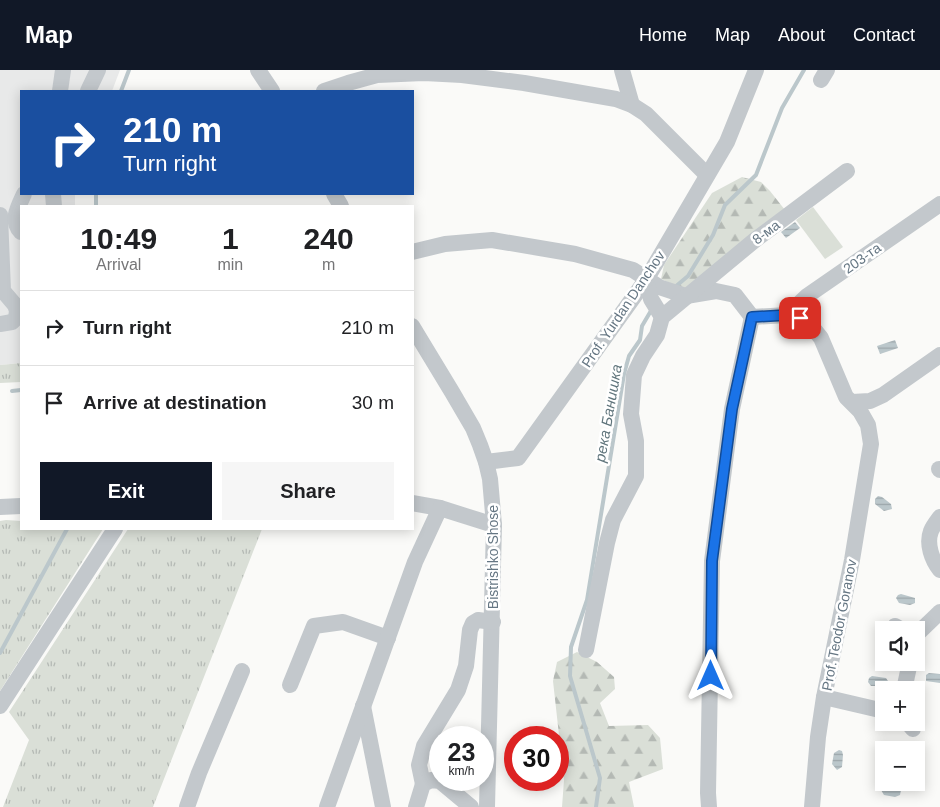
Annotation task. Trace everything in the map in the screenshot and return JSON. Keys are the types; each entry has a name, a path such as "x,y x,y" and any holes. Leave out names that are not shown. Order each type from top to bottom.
{"street":[{"path":"60,90 63,70"},
{"path":"88,90 98,70"},
{"path":"258,70 271,90"},
{"path":"622,70 632,104"},
{"name":"Prof. Yurdan Danchov","path":"486,462 518,458 652,288 707,175 727,142 756,70"},
{"path":"327,90 379,73 424,73 462,75 524,83 616,99 632,104 646,114 707,175"},
{"name":"8-ма","path":"662,317 755,240 847,170"},
{"path":"20,231 15,224 15,218 24,195"},
{"name":"203-та","path":"787,315 807,296 940,204"},
{"path":"0,215 11,293 17,314 12,322 0,324"},
{"path":"414,252 445,244 492,240 575,254 633,270 652,288 662,317 657,335 643,356 634,375 631,414 636,440 636,476 613,520 606,543 586,650"},
{"path":"652,288 686,296 716,291 735,295 752,317 732,409 712,561 709,807"},
{"path":"752,317 787,315 800,318 809,324 821,338 842,389 846,397 852,402 870,401 883,395 940,355"},
{"path":"0,335 14,334 20,329"},
{"name":"Bistrishko Shose","path":"414,329 472,428 486,462 490,479 494,524 487,807"},
{"name":"Prof. Teodor Goranov","path":"812,807 818,737 824,697 852,560 871,444 868,425 852,402"},
{"path":"414,503 440,508 494,524"},
{"path":"0,507 20,506"},
{"path":"327,807 415,562 440,508"},
{"path":"940,517 931,532 930,550 940,570"},
{"path":"0,706 114,530"},
{"path":"925,626 940,612"},
{"path":"416,807 423,784 419,765 424,746 458,690 466,666 470,630 473,623 478,620 493,622"},
{"path":"290,685 314,626 343,622 388,638"},
{"path":"187,807 199,773 242,671"},
{"path":"824,697 875,708"},
{"path":"363,706 383,807"},
{"path":"423,784 431,780 440,781 471,807"}],"shaded area":[{"path":"0,70 120,70 112,90 20,90 20,195 75,195 75,205 20,205 20,363 0,365"},
{"path":"795,222 800,228 786,238 781,232"},
{"path":"895,340 898,348 880,354 877,346"},
{"path":"878,496 891,504 892,509 884,511 875,504 875,499"},
{"path":"901,594 915,598 915,603 910,605 899,603 896,598"},
{"path":"929,673 940,674 940,683 926,681 926,675"},
{"path":"872,676 886,678 888,681 875,681 875,686 871,686 868,682"},
{"path":"839,750 842,751 843,755 842,767 837,770 832,764 834,753"},
{"path":"882,791 901,791 900,795 895,797 884,795"}],"green space":[{"path":"742,177 761,182 785,210 684,289 661,279 664,265 712,193"},
{"path":"813,207 843,247 825,259 796,220"},
{"path":"20,363 20,382 0,383 0,365"},
{"path":"0,521 20,521 20,530 102,530 0,691"},
{"path":"127,530 262,530 153,807 3,807 29,740 9,712"},
{"path":"577,652 597,662 614,677 615,689 600,703 609,726 648,725 660,738 663,769 629,782 634,807 562,807 563,791 569,791 569,726 558,726 553,681 557,662"}],"waterway":[{"path":"121,90 129,70"},
{"name":"река Банишка","path":"675,287 688,276 713,235 725,205 756,175 782,108 804,70"},
{"path":"96,195 96,205"},
{"name":"река Банишка","path":"596,807 600,778 570,676 571,647 587,600 624,374 629,356 640,340 642,326 652,309"},
{"path":"12,391 20,390"},
{"path":"0,653 66,530"}],"route":[{"path":"711,676 712,561 732,409 752,317 787,315 800,318"}]}
